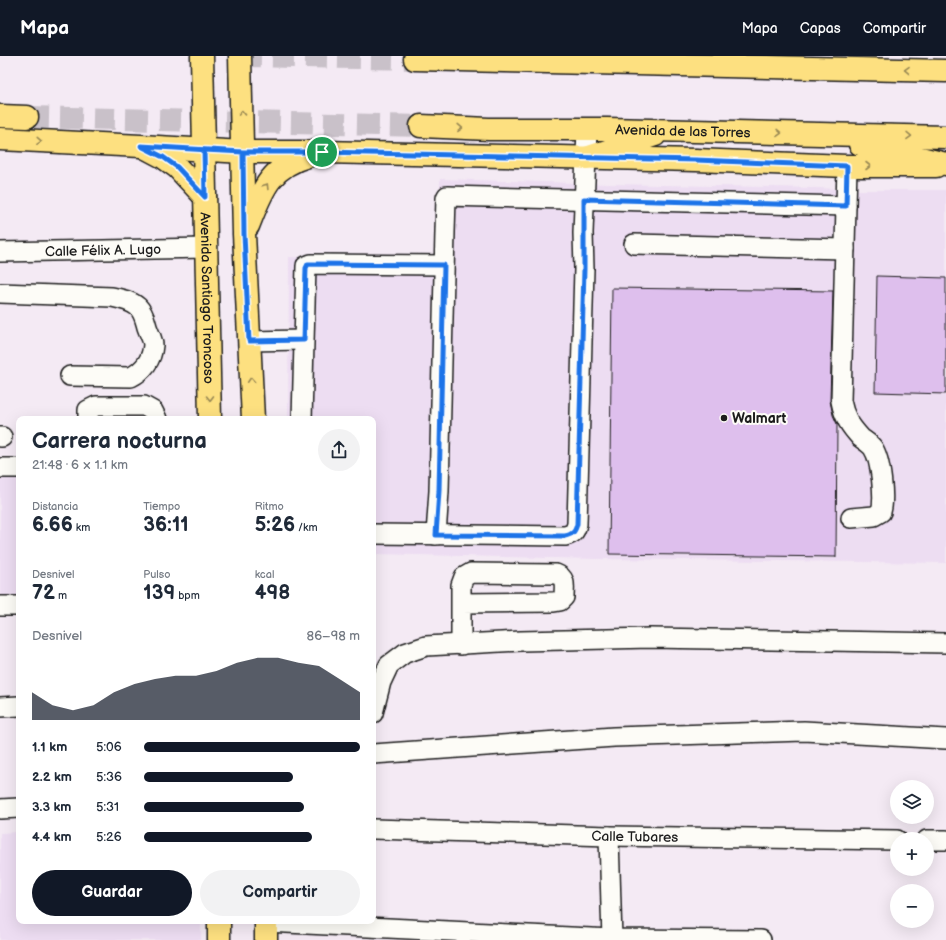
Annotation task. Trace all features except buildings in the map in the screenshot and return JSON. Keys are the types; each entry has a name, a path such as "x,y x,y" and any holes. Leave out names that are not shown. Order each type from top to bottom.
{"main road":[{"name":"Avenida Santiago Troncoso","path":"202,56 210,416"},
{"path":"240,56 244,234 254,416"},
{"path":"415,59 946,71"},
{"path":"0,116 27,117"},
{"name":"Avenida de las Torres","path":"421,126 489,129 670,130 946,136"},
{"path":"586,158 670,130"},
{"path":"818,133 946,165"},
{"path":"0,139 243,152 322,152 696,160 847,166 946,165"},
{"path":"141,146 163,157 177,167 205,197"},
{"path":"244,234 268,181 279,169 295,160 322,152"},
{"path":"219,924 219,940"}],"street":[{"path":"376,534 565,536 571,535 575,531 577,524 584,269 584,199 587,129"},
{"path":"847,166 841,401 848,423 873,448 879,464 883,505 881,512 874,516 850,518"},
{"path":"436,535 439,491 447,196 846,206"},
{"path":"634,244 845,249"},
{"name":"Calle Félix A. Lugo","path":"0,252 206,248"},
{"path":"302,416 306,268 308,264 444,265"},
{"path":"0,293 112,297 125,300 138,307 143,314 153,344 146,366 140,373 131,378 70,376"},
{"path":"249,341 304,340"},
{"path":"88,416 88,410 96,406 144,406 153,410 156,416"},
{"path":"0,468 16,468"},
{"path":"461,603 560,601 564,597 564,579 562,576 556,574 471,573 464,577 461,585 461,603 461,645"},
{"path":"0,606 16,606"},
{"path":"376,701 381,682 389,665 405,653 426,646 520,641 651,638 946,643"},
{"path":"0,707 16,706"},
{"path":"376,754 614,737 804,731 946,739"},
{"path":"0,809 16,808"},
{"name":"Calle Tubares","path":"376,829 609,836 890,840"},
{"path":"609,836 612,939"},
{"path":"934,840 946,840"},
{"path":"266,928 612,939 761,940"}],"shaded area":[{"path":"440,179 862,190 946,190 946,563 599,559 376,554 376,416 288,416 289,257 439,263"},
{"path":"0,464 16,464 16,598 0,599"},
{"path":"16,832 16,924 201,924 201,940 0,940 0,833"}],"tunnel":[{"path":"239,56 415,59"},
{"path":"27,117 421,126"}],"place":[{"name":"Walmart","path":"724,418"}],"route":[{"path":"322,152 243,152 141,146 163,157 177,167 205,197 204,150 243,152 244,234 249,341 304,340 306,266 308,264 444,265 439,491 436,535 565,536 571,535 575,531 577,524 579,457 584,269 584,199 846,206 847,166 696,160 322,152"}]}
